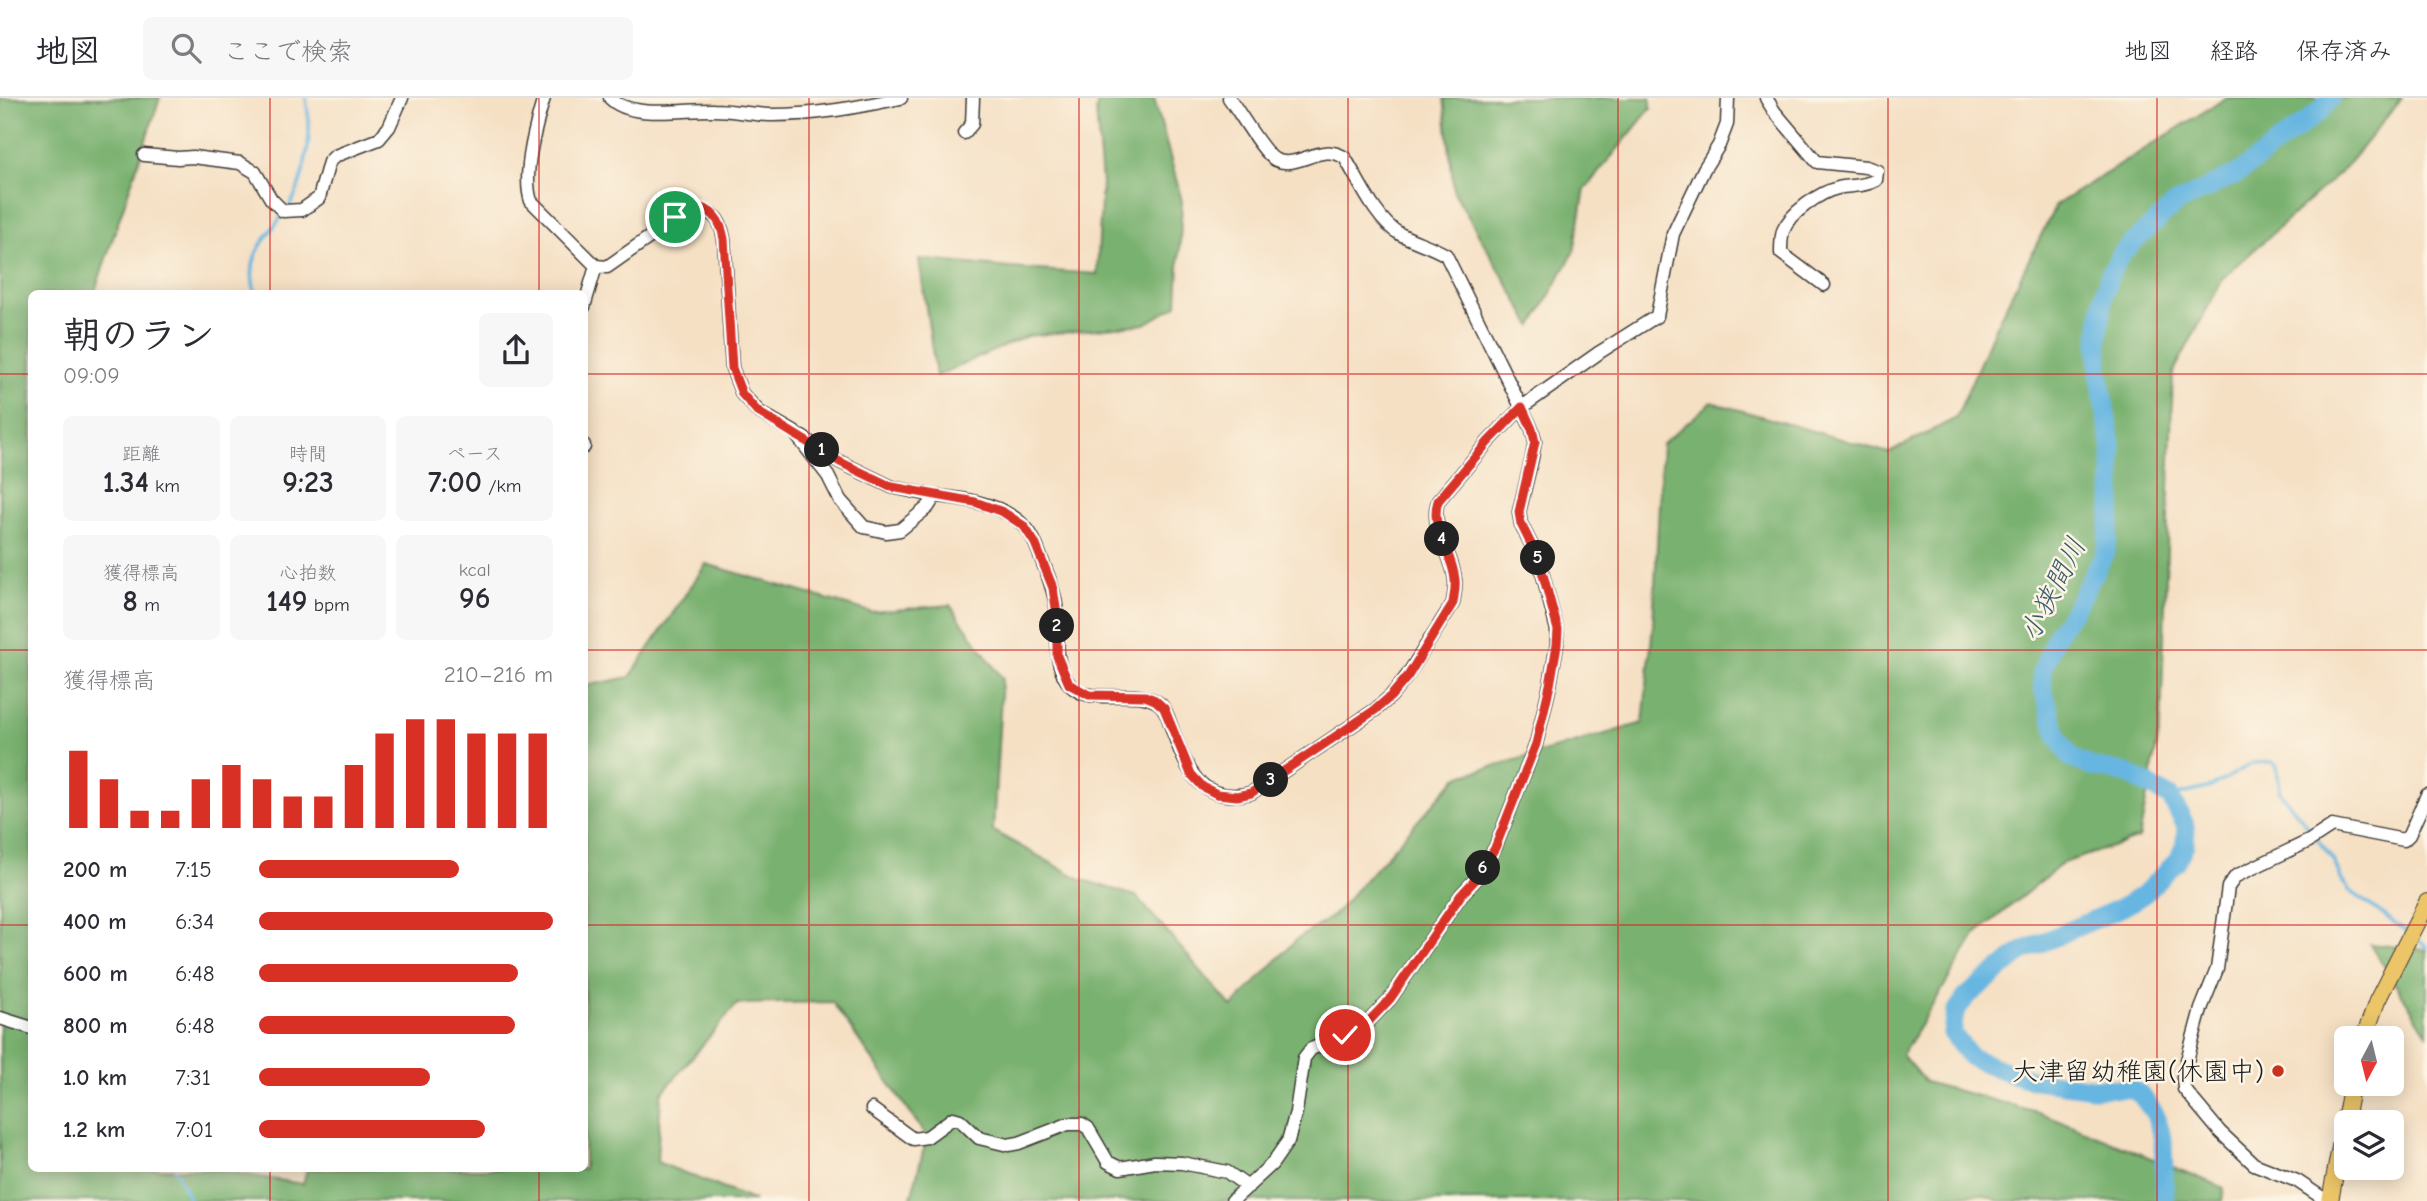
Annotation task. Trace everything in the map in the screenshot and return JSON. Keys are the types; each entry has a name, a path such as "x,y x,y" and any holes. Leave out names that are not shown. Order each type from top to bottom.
{"main road":[{"path":"2368,1026 2376,1002 2427,902"},
{"path":"2328,1201 2349,1096"}],"street":[{"path":"144,155 240,163 255,172 271,199 283,211 302,211 319,198 329,162 335,156 379,139 389,127 402,98"},
{"path":"544,98 533,143 527,190 531,201 596,266 607,267 690,209 702,209 713,215 721,223 724,239 732,368 742,394 758,412 840,462 892,487 984,505 1003,512 1024,526 1035,543 1053,588 1057,615 1057,656 1069,684 1089,695 1145,696 1155,700 1164,708 1191,774 1203,787 1217,794 1237,796 1251,793 1375,710 1408,676 1453,603 1455,578 1437,524 1435,511 1438,501 1522,407 1657,316 1673,234 1704,169 1719,145 1727,124 1728,98"},
{"path":"610,98 616,105 649,112 715,110 773,115 850,109 901,98"},
{"path":"964,133 972,124 974,98"},
{"path":"1229,98 1266,152 1275,160 1288,162 1337,152 1345,159 1383,221 1399,234 1434,247 1446,255 1532,429 1535,442 1519,512 1521,524 1539,560 1558,630 1550,685 1536,744 1495,848 1476,879 1461,895 1383,1006 1369,1021 1345,1035 1311,1049 1304,1058 1296,1112 1288,1141 1272,1164 1232,1201"},
{"path":"1766,98 1817,162 1866,167 1877,171 1876,180 1870,183 1838,187 1825,192 1792,218 1784,230 1781,253 1824,285"},
{"path":"588,293 596,266"},
{"path":"794,432 828,476 840,500 864,527 886,532 900,530 928,507 935,496"},
{"path":"2328,1201 2297,1181 2255,1164 2220,1132 2184,1089 2183,1077 2201,1009 2217,969 2228,887 2236,876 2309,841 2332,826 2404,840 2409,835 2427,796"},
{"path":"0,1018 28,1027"},
{"path":"872,1109 913,1139 920,1140 953,1118 960,1120 979,1138 1008,1145 1068,1124 1082,1124 1088,1128 1108,1162 1120,1168 1155,1162 1182,1163 1227,1172 1248,1187"},
{"path":"1245,1201 1248,1187"}],"green space":[{"path":"0,98 160,98 95,290 28,290 28,1172 229,1172 303,1184 306,1172 588,1172 588,685 630,677 706,564 871,612 950,605 1002,678 993,831 1080,879 1136,896 1232,1007 1296,940 1334,915 1457,777 1643,723 1653,625 1662,444 1712,402 1889,453 1956,418 1994,330 2056,205 2226,98 2402,98 2344,169 2224,277 2173,373 2161,723 2139,838 2063,863 1976,934 1902,1055 1925,1082 2041,1113 2224,1188 2222,1201 1999,1201 1980,1194 1862,1201 910,1201 927,1137 832,1002 737,1004 661,1094 657,1162 755,1201 0,1201"},
{"path":"1099,98 1154,98 1182,201 1177,305 1145,324 1027,336 936,376 919,259 1097,274 1102,183 1096,110"},
{"path":"1444,98 1651,98 1651,108 1585,189 1574,252 1532,326 1454,192"},
{"path":"2370,944 2427,950 2427,1034"}],"waterway":[{"path":"289,206 301,179 306,156 309,135 306,98"},
{"name":"小狭間川","path":"2165,1201 2163,1139 2155,1114 2140,1094 2130,1089 2093,1088 2029,1079 1970,1057 1952,1033 1955,1013 1966,997 2023,951 2125,906 2144,894 2177,861 2185,845 2186,826 2170,797 2128,774 2092,767 2071,758 2057,735 2043,689 2042,671 2058,631 2072,613 2106,551 2112,508 2112,452 2099,371 2098,340 2104,294 2110,273 2123,252 2174,205 2240,172 2319,112 2331,98"},
{"path":"255,290 252,271 254,260 263,242 283,215"},
{"path":"2170,797 2211,787 2253,763 2273,762 2277,766 2280,792 2314,834"},
{"path":"2318,840 2334,861 2349,890 2406,931"},
{"path":"2415,938 2427,947"},
{"path":"176,1172 190,1201"}],"place":[{"name":"大津留幼稚園(休園中)","path":"2278,1071"}],"route":[{"path":"675,217 690,209 702,209 721,223 732,368 742,394 758,412 840,462 892,487 975,502 1003,512 1024,526 1035,543 1053,588 1057,615 1057,656 1069,684 1089,695 1145,696 1155,700 1164,708 1191,774 1203,787 1217,794 1237,796 1251,793 1375,710 1408,676 1453,603 1455,578 1437,524 1435,511 1438,501 1522,407 1535,442 1519,512 1521,524 1539,560 1558,630 1550,685 1536,744 1495,848 1476,879 1461,895 1390,999 1369,1021 1345,1035"}]}
